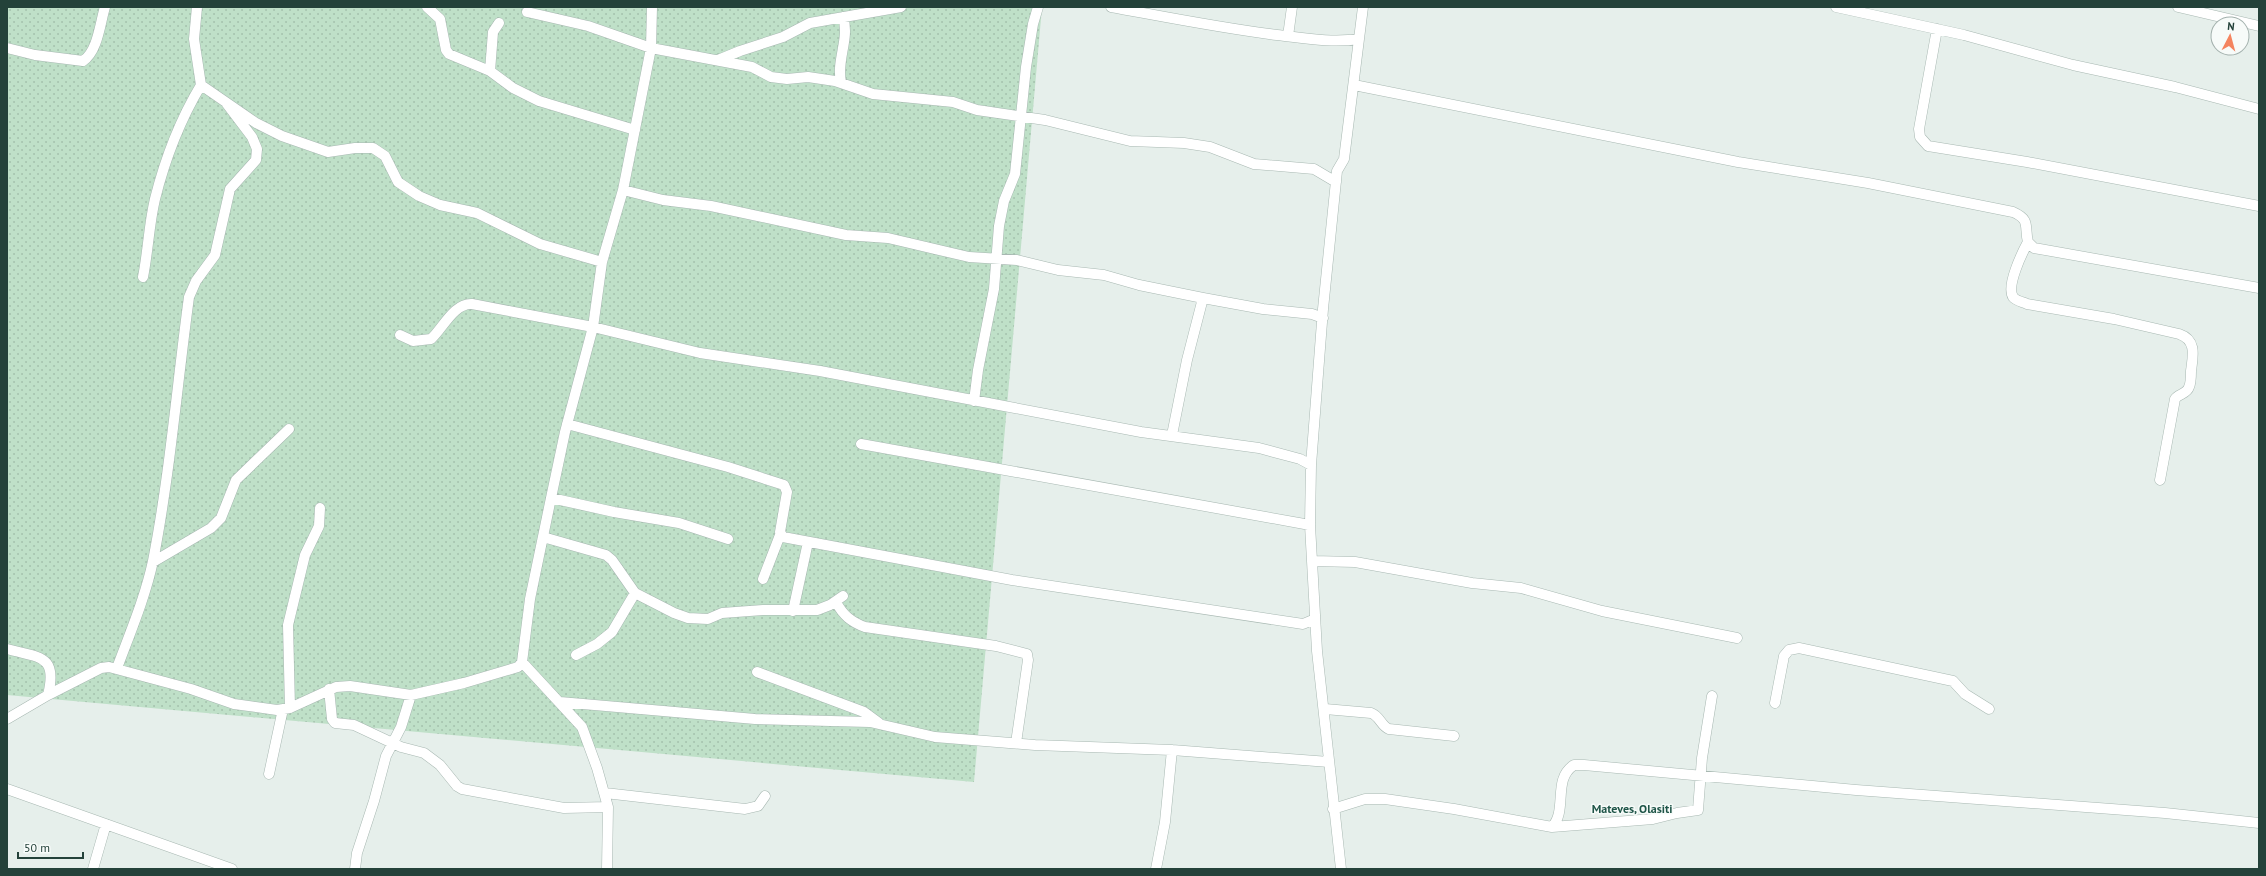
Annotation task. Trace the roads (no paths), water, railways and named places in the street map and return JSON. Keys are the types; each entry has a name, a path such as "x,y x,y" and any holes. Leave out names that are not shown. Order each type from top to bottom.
{"street":[{"path":"7,48 35,55 83,61 88,57 93,48 105,7"},
{"path":"143,278 155,200 160,182 174,138 200,85 194,39 197,7"},
{"path":"427,7 440,19 448,53 490,71 514,88 539,100 634,130"},
{"path":"8,721 48,695 101,668 117,668 234,704 266,709 286,708 329,690 350,686 411,695 510,671 518,667 522,662 530,599 567,424 593,327 602,262 623,190 650,48 652,7"},
{"path":"718,60 782,37 810,23 901,7"},
{"path":"974,401 978,370 994,288 1002,212 1015,174 1033,24 1038,7"},
{"path":"1111,7 1235,30 1334,41 1359,39"},
{"path":"1288,36 1292,7"},
{"path":"1341,869 1333,809 1325,709 1315,619 1310,525 1312,465 1323,318 1337,171 1344,159 1363,7"},
{"path":"1836,7 1937,29 2072,65 2175,87 2259,109"},
{"path":"2178,7 2259,26"},
{"path":"527,12 588,26 650,48 752,66 760,69 771,77 781,79 808,78 841,82 873,94 953,102 973,109 1021,118 1045,120 1130,141 1184,143 1210,147 1254,164 1314,169 1336,182"},
{"path":"841,82 840,71 846,28 843,17"},
{"path":"490,71 493,32 499,23"},
{"path":"1937,29 1919,129 1923,143 1928,146 2027,162 2259,206"},
{"path":"200,85 270,131 324,151 373,148 385,156 398,182 419,196 440,205 477,213 540,244 602,262"},
{"path":"1354,85 1738,162 1868,183 2013,212 2022,216 2026,222 2028,242 2014,277 2012,295 2014,299 2028,304 2114,319 2179,334 2186,336 2192,344 2193,357 2190,384 2188,390 2175,399 2160,480"},
{"path":"117,668 143,596 153,562 175,421 189,297 196,282 215,254 230,189 256,160 257,149 252,136 227,104"},
{"path":"623,190 663,200 711,206 846,235 893,239 969,257 1017,260 1073,273 1104,275 1139,285 1203,298 1264,309 1312,314 1323,318"},
{"path":"2028,242 2034,248 2259,288"},
{"path":"1172,435 1187,360 1203,298"},
{"path":"400,335 413,341 431,339 456,310 466,304 593,327 700,353 820,371 1128,430 1259,448 1300,459 1312,465"},
{"path":"567,424 728,467 784,485 787,492 780,535 763,579"},
{"path":"153,562 211,528 221,518 236,480 289,429"},
{"path":"861,444 1310,525"},
{"path":"551,498 614,512 679,523 728,539"},
{"path":"269,774 286,708 288,625 305,555 319,526 320,508"},
{"path":"780,535 808,542 992,576 1203,610 1303,624 1315,619"},
{"path":"543,537 606,555 612,560 635,593 682,617 702,620 726,612 817,610 840,599 844,615 865,627 996,646 1027,654 1028,660 1016,744"},
{"path":"793,611 808,542"},
{"path":"1313,561 1355,562 1472,583 1521,588 1602,611 1737,638"},
{"path":"576,655 597,644 612,632 635,593"},
{"path":"1775,703 1784,656 1789,650 1799,648 1953,681 1965,694 1988,709"},
{"path":"7,649 44,660 49,665 52,678 48,695"},
{"path":"522,662 582,727 605,793 608,807 609,869"},
{"path":"757,672 864,712 879,723"},
{"path":"329,690 333,721 354,725 401,747 431,757 462,789 564,808 608,807"},
{"path":"355,869 357,853 374,801 386,756 400,727 411,695"},
{"path":"1333,809 1365,798 1379,799 1454,809 1547,828 1653,820 1677,813 1695,811 1699,806 1701,775 1712,696"},
{"path":"560,702 755,719 879,723 907,732 935,737 1016,744 1172,750 1329,762"},
{"path":"1325,709 1374,714 1385,728 1389,729 1454,736"},
{"path":"1156,869 1165,822 1172,750"},
{"path":"1552,827 1559,817 1564,776 1574,765 1701,775 1856,790 2166,814 2259,824"},
{"path":"7,789 232,869"},
{"path":"605,793 744,809 758,806 765,796"},
{"path":"93,869 106,824"}],"district":[{"name":"Mateves, Olasiti","path":"1632,808"}]}
